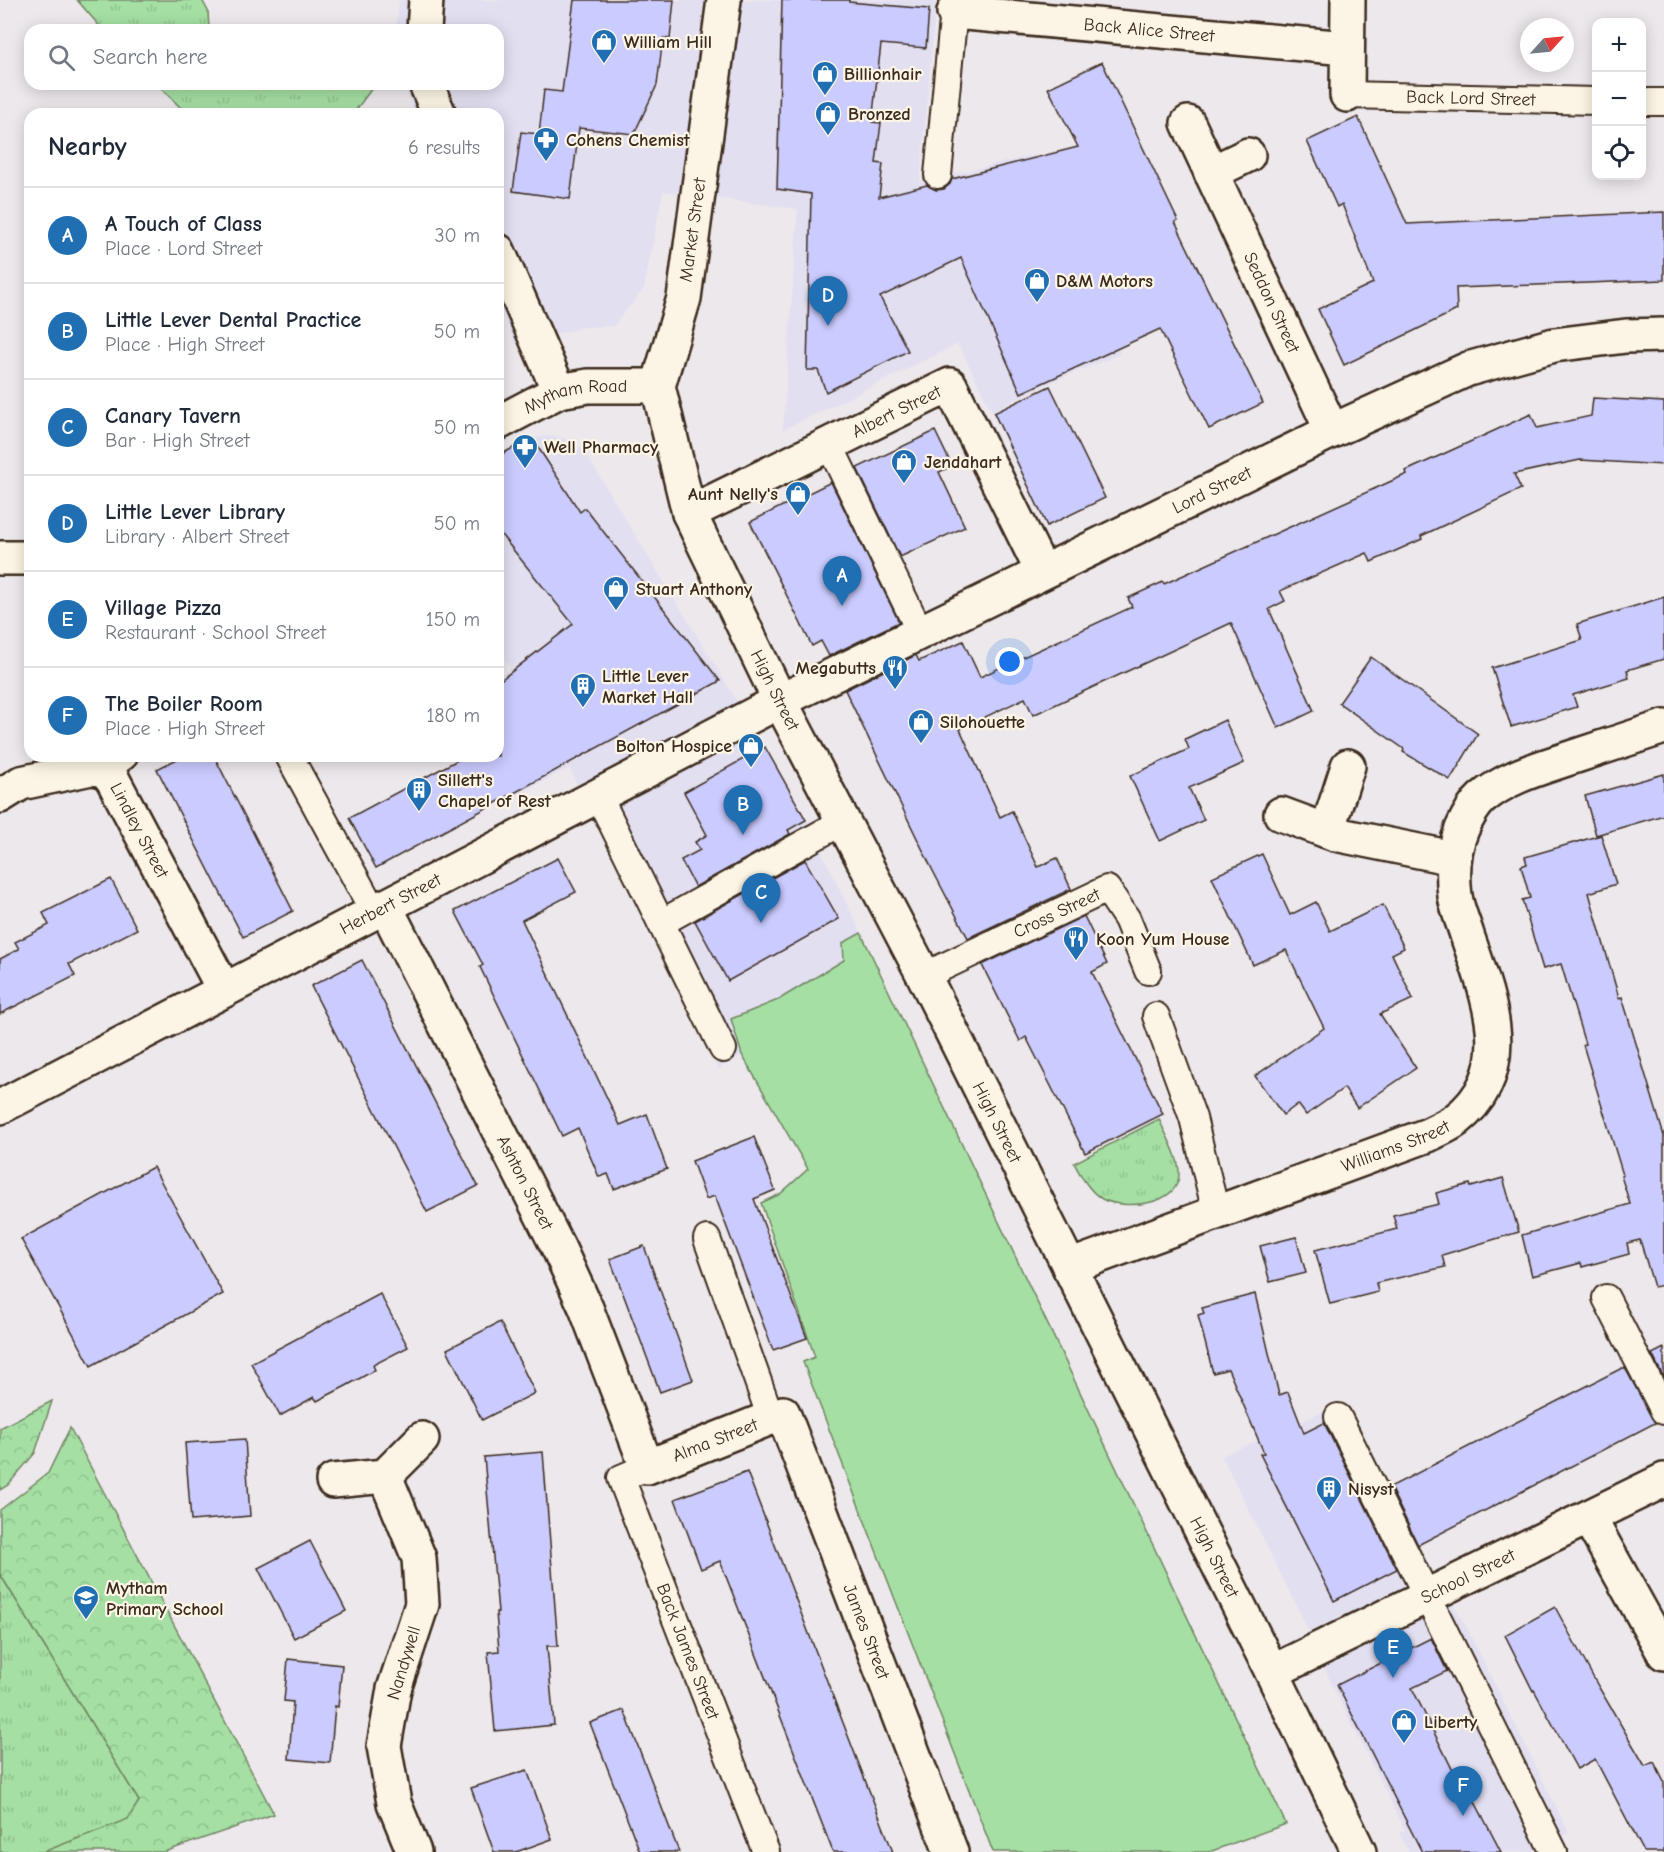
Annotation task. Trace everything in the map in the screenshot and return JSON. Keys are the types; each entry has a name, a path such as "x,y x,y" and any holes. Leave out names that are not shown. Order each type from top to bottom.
{"street":[{"path":"424,24 426,0"},
{"name":"Market Street","path":"658,386 684,298 723,0"},
{"path":"1347,95 1348,0"},
{"name":"Back Alice Street","path":"954,6 1346,48"},
{"path":"429,90 436,108"},
{"name":"Seddon Street","path":"1188,123 1332,431"},
{"path":"1211,173 1248,155"},
{"path":"504,265 559,392"},
{"name":"Lord Street","path":"780,701 1332,431 1468,369 1554,345 1626,336 1664,335"},
{"name":"Albert Street","path":"689,513 950,385 1042,571"},
{"name":"Mytham Road","path":"504,420 559,392 588,386 658,386"},
{"name":"High Street","path":"658,386 689,513 780,701 924,976 1272,1672 1359,1852"},
{"path":"0,558 24,558"},
{"name":"Herbert Street","path":"0,1107 780,701"},
{"name":"Williams Street","path":"1069,1267 1428,1135 1456,1120 1474,1102 1486,1082 1494,1058 1494,1028 1490,1002 1455,897 1453,858 1467,818 1481,800 1502,784 1524,773 1664,727"},
{"name":"Lindley Street","path":"0,796 21,783 114,763 113,780 224,990"},
{"path":"1327,831 1348,766"},
{"path":"1281,814 1327,831 1453,858"},
{"name":"Ashton Street","path":"380,909 559,1249 586,1308 647,1467"},
{"name":"Alma Street","path":"647,1467 777,1415"},
{"name":"James Street","path":"777,1415 951,1852"},
{"path":"333,1481 385,1476 422,1439"},
{"name":"Nandywell","path":"385,1476 418,1558 422,1604 394,1689 384,1746 394,1803 414,1852"},
{"name":"School Street","path":"1272,1672 1664,1480"},
{"path":"1589,1518 1664,1653"}],"lane":[{"path":"938,175 954,6"},
{"name":"Back Lord Street","path":"1347,95 1592,101"},
{"path":"1646,102 1664,102"},
{"path":"829,444 920,632"},
{"path":"293,762 380,909"},
{"path":"598,795 723,1049"},
{"path":"661,923 843,822"},
{"name":"Cross Street","path":"924,976 1107,889 1127,919 1148,971"},
{"path":"1156,1016 1193,1118 1216,1212"},
{"path":"707,1239 777,1415"},
{"path":"1606,1298 1664,1411"},
{"path":"1338,1417 1429,1596 1554,1852"},
{"name":"Back James Street","path":"647,1467 621,1478 766,1852"}],"shaded area":[{"path":"399,0 936,0 920,182 1035,155 1120,354 1049,383 992,411 958,344 783,430 798,209 663,191 644,289 613,326 584,327 516,344 504,316 504,108 413,108 406,90 504,90 504,24 397,24"},
{"path":"552,436 565,439 582,448 765,747 806,820 861,933 844,943 844,960 778,1000 731,1019 742,1055 718,1069 569,768 491,808 466,762 504,762 504,673 511,668 504,659 504,453 532,438"},
{"path":"1343,1403 1421,1552 1461,1617 1569,1833 1531,1852 1409,1852 1399,1833 1405,1830 1331,1683 1301,1614 1222,1456"}],"green space":[{"path":"77,0 202,0 208,11 209,24 98,24"},
{"path":"163,90 371,90 357,108 181,108"},
{"path":"861,933 1286,1824 1209,1852 993,1852 803,1362 815,1357 761,1203 780,1194 808,1169 742,1055 731,1019 778,1000 844,960 843,943"},
{"path":"1159,1119 1179,1168 1176,1185 1170,1193 1148,1203 1135,1204 1111,1202 1097,1196 1074,1163"},
{"path":"52,1401 35,1453 8,1485 0,1490 0,1428"},
{"name":"Mytham Primary School","path":"70,1428 274,1814 164,1852 43,1852 128,1819 139,1801 0,1574 0,1510 48,1473"},
{"path":"0,1574 139,1801 129,1819 45,1852 0,1852"}],"building":[{"path":"574,0 674,0 670,39 663,38 657,85 634,134 579,128 570,199 513,191 521,132 539,134 544,90 562,92"},
{"path":"782,0 849,0 849,2 929,9 926,48 881,44 872,122 881,123 876,163 883,164 879,197 927,185 936,190 944,189 952,179 1078,147 1048,88 1102,62 1178,221 1175,222 1263,403 1209,429 1160,329 1021,393 961,258 880,297 908,351 826,392 818,370 807,370 811,194 777,189"},
{"path":"1358,117 1407,224 1664,212 1664,280 1456,288 1457,310 1344,365 1318,309 1373,283 1342,204 1337,207 1307,141"},
{"path":"1050,386 1105,498 1047,526 994,413"},
{"path":"1593,398 1664,402 1664,465 1580,460 1514,474 1521,489 1421,536 1422,539 1371,562 1367,553 1280,591 1285,601 1269,609 1314,711 1278,728 1231,623 1033,715 1025,698 960,729 1000,817 1012,811 1038,867 1057,858 1071,889 968,938 845,690 916,655 919,661 963,641 980,677 1132,607 1128,598 1163,582 1164,584 1407,474 1406,471 1531,414 1537,428 1591,416"},
{"name":"Jendahart","path":"935,431 952,466 939,472 965,527 900,557 857,468"},
{"path":"532,438 580,512 585,508 720,681 376,868 349,818 454,762 504,762 504,677 573,624 504,538 504,453"},
{"path":"831,482 899,622 829,656 821,641 812,646 750,522"},
{"path":"1664,597 1664,659 1627,670 1629,678 1573,695 1577,707 1511,727 1492,668 1582,640 1577,624"},
{"path":"1371,657 1478,734 1450,780 1403,752 1404,749 1339,703"},
{"path":"1225,720 1244,763 1189,788 1204,820 1160,841 1130,776 1189,749 1185,739"},
{"path":"765,747 806,820 788,830 790,834 695,887 681,860 700,850 695,842 707,835 684,792"},
{"path":"171,762 217,762 293,911 243,937 157,769"},
{"path":"1664,774 1664,815 1596,835 1585,796"},
{"path":"1601,835 1616,884 1589,893 1619,998 1622,997 1664,1136 1664,1285 1654,1287 1640,1240 1627,1243 1629,1254 1582,1267 1581,1263 1532,1276 1522,1235 1630,1204 1561,964 1543,969 1522,900 1530,898 1521,866 1527,864 1525,857"},
{"path":"1262,854 1290,915 1316,902 1330,931 1383,905 1404,948 1392,954 1413,999 1380,1014 1416,1068 1357,1108 1344,1088 1306,1115 1298,1104 1283,1115 1255,1076 1324,1028 1286,950 1253,965 1212,877"},
{"path":"558,858 576,892 522,920 620,1125 647,1114 667,1169 614,1189 608,1174 599,1177 578,1128 562,1136 480,967 483,965 455,911"},
{"path":"805,860 839,919 728,981 695,921"},
{"path":"111,879 137,929 69,964 75,976 0,1014 0,959 19,949 15,942 49,925 43,913"},
{"path":"1084,916 1107,964 1092,972 1163,1114 1085,1153 1026,1037 1020,1041 982,965"},
{"path":"362,960 478,1186 427,1212 311,986"},
{"path":"754,1137 775,1190 754,1199 807,1338 773,1350 715,1196 706,1199 692,1161"},
{"path":"153,1167 223,1294 91,1366 21,1239"},
{"path":"1503,1178 1519,1232 1442,1255 1445,1267 1376,1283 1378,1292 1330,1304 1315,1250 1397,1229 1393,1215 1439,1204 1436,1193"},
{"path":"1296,1237 1306,1273 1270,1282 1260,1246"},
{"path":"644,1246 693,1380 660,1392 610,1259"},
{"path":"380,1294 408,1347 373,1365 375,1370 346,1386 317,1401 314,1397 280,1416 251,1363"},
{"name":"Nisyst","path":"1255,1294 1279,1395 1288,1392 1304,1433 1324,1423 1397,1569 1334,1601 1260,1454 1264,1453 1228,1369 1213,1373 1198,1315 1204,1313 1202,1308"},
{"path":"500,1322 535,1393 482,1420 447,1349"},
{"path":"1664,1348 1664,1378 1652,1354"},
{"path":"1625,1368 1655,1423 1418,1545 1390,1487"},
{"path":"245,1439 250,1516 191,1521 185,1443"},
{"path":"543,1452 558,1646 547,1646 554,1725 495,1731 488,1652 499,1651 496,1612 498,1612 484,1457"},
{"path":"747,1472 893,1852 833,1852 720,1561 701,1569 675,1499"},
{"path":"310,1541 346,1611 294,1638 258,1568"},
{"path":"1555,1607 1645,1766 1654,1762 1664,1782 1664,1852 1644,1852 1595,1759 1577,1769 1533,1691 1505,1635"},
{"path":"1431,1638 1447,1671 1412,1688 1469,1803 1474,1800 1501,1852 1422,1852 1337,1685"},
{"path":"288,1659 342,1665 338,1707 335,1706 330,1763 289,1759 293,1702 284,1701"},
{"path":"624,1710 679,1852 640,1852 590,1723"},
{"path":"527,1770 552,1839 516,1852 494,1852 471,1788"}],"place":[{"name":"William Hill","path":"604,65"},
{"name":"Billionhair","path":"825,97"},
{"name":"Bronzed","path":"828,137"},
{"name":"Cohens Chemist","path":"546,163"},
{"name":"D&M Motors","path":"1037,304"},
{"name":"Little Lever Library","path":"828,326"},
{"name":"Well Pharmacy","path":"525,470"},
{"name":"Jendahart","path":"904,485"},
{"name":"Aunt Nelly's","path":"798,517"},
{"name":"A Touch of Class","path":"842,606"},
{"name":"Stuart Anthony","path":"616,612"},
{"name":"Megabutts","path":"895,691"},
{"name":"Little Lever Market Hall","path":"583,709"},
{"name":"Silohouette","path":"921,745"},
{"name":"Bolton Hospice","path":"751,769"},
{"name":"Sillett's Chapel of Rest","path":"419,813"},
{"name":"Little Lever Dental Practice","path":"743,835"},
{"name":"Canary Tavern","path":"761,923"},
{"name":"Koon Yum House","path":"1076,962"},
{"name":"Nisyst","path":"1329,1512"},
{"name":"Mytham Primary School","path":"86,1621"},
{"name":"Village Pizza","path":"1393,1678"},
{"name":"Liberty","path":"1404,1745"},
{"name":"The Boiler Room","path":"1463,1816"}]}
